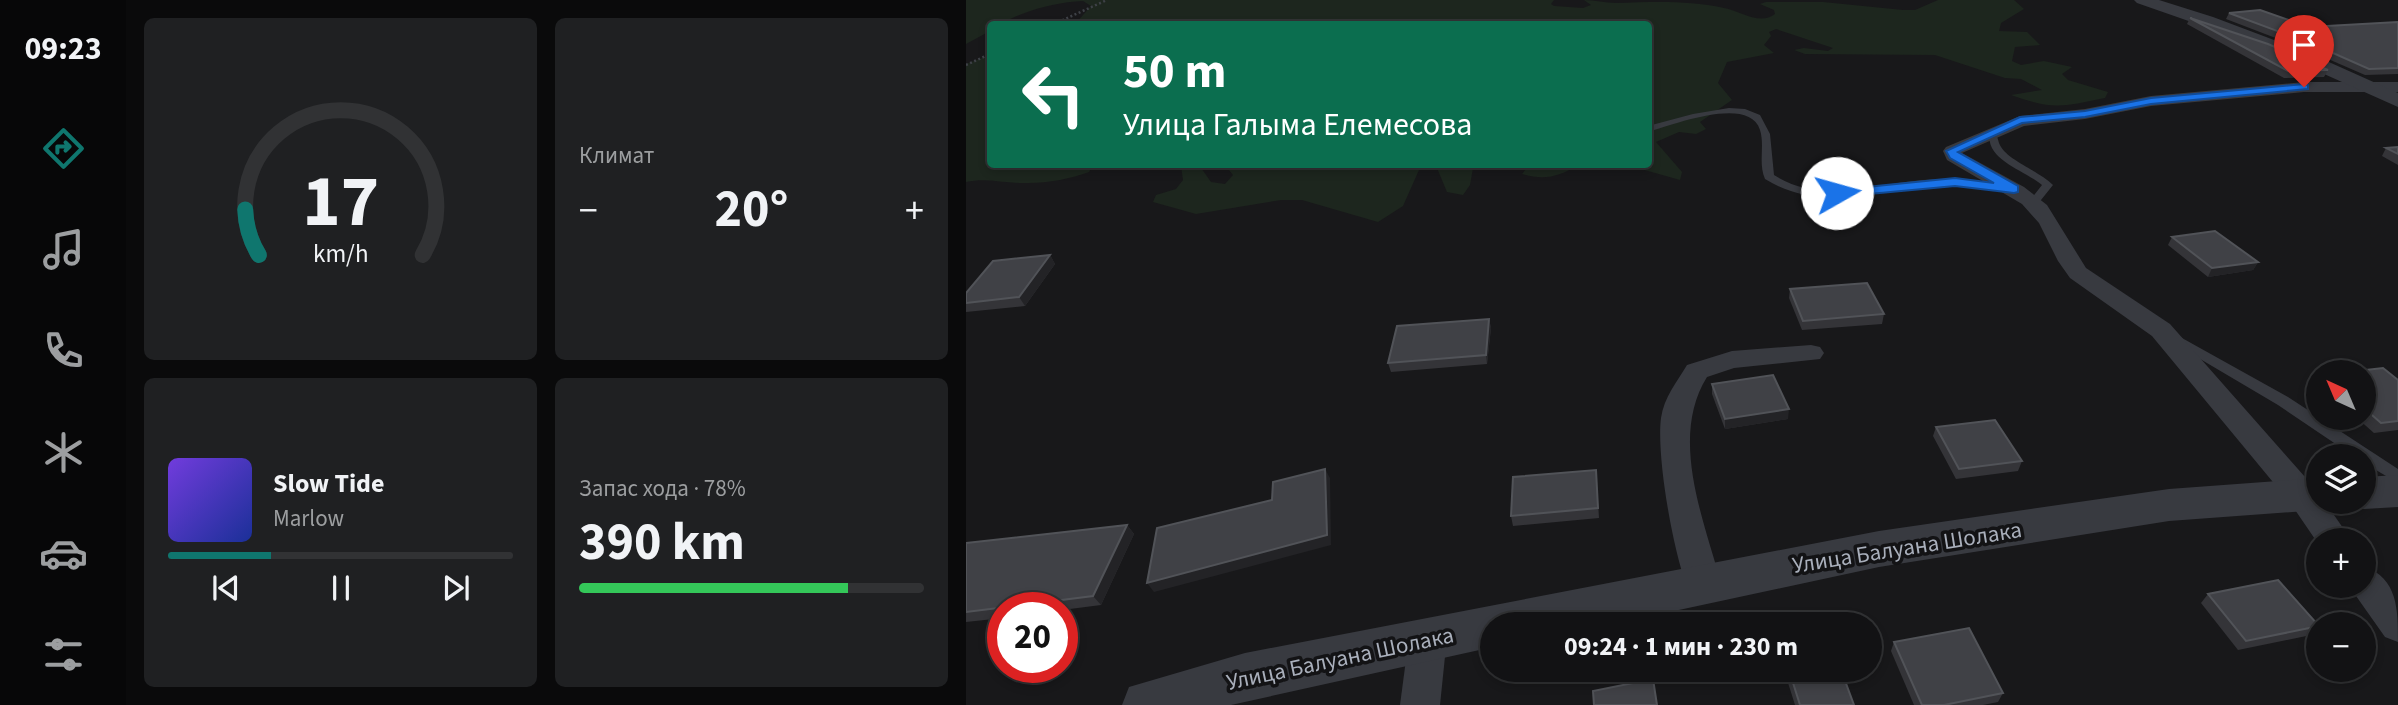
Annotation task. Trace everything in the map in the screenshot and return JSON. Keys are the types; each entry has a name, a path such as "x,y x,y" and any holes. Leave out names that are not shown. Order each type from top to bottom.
{"street":[{"path":"2142,0 2219,24 2398,101"},
{"path":"2306,490 2161,330 2078,274 2068,262 2049,222 2023,196 1954,156 1952,151 2020,121 2085,114 2151,101 2304,87 2398,87"},
{"path":"1703,583 1679,473 1675,428 1679,401 1697,371 1732,359 1811,353"},
{"path":"2376,492 2398,491"},
{"name":"Улица Балуана Шолака","path":"1571,612 1879,549 2169,505 2306,495"},
{"path":"2376,597 2398,625"},
{"name":"Улица Балуана Шолака","path":"1147,705 1245,677 1480,628"},
{"path":"1420,705 1428,637"}],"lane":[{"path":"1652,128 1692,115 1735,110 1752,115 1760,120 1764,129 1769,177 1786,189 1813,195 1955,182 2023,196 2048,185 2040,176 2006,158 1987,137"},
{"path":"2161,330 2283,401 2398,477"}],"path":[{"path":"1061,21 1107,0"},
{"path":"966,65 987,55"}],"shaded area":[{"path":"966,0 1554,0 1551,4 1554,6 1583,8 1591,5 1584,0 1612,3 1670,2 1724,8 1763,19 1775,14 1774,10 1760,4 1766,2 1823,2 1915,10 1938,0 2014,0 2024,9 2001,23 1999,31 2027,32 2040,45 2015,47 2012,61 2021,65 2044,61 2072,67 2062,74 2068,80 2108,92 2105,98 2058,106 2048,105 2011,95 2042,90 2021,79 2005,78 1935,55 1805,54 1794,50 1804,48 1828,51 1833,48 1776,29 1769,32 1771,36 1764,45 1774,53 1727,62 1718,83 1732,100 1700,122 1706,129 1696,134 1679,132 1656,142 1682,172 1680,180 1638,168 1652,168 1652,21 1078,21 1091,6 1083,1 1060,3 1005,21 987,21 987,33 966,44"},
{"path":"987,56 987,168 1091,168 1089,172 1044,182 966,182 966,64"},
{"path":"1181,168 1201,168 1211,182 1225,184 1233,175 1227,168 1437,168 1419,170 1403,206 1378,222 1302,200 1281,200 1196,214 1153,202 1156,195 1176,189 1183,180"},
{"path":"1437,168 1473,168 1470,185 1463,195 1447,192"},
{"path":"1527,168 1573,168 1558,175 1545,177 1522,174"}],"building":[{"path":"2260,10 2309,27 2398,22 2398,68 2369,69 2315,45 2229,13"},
{"path":"2190,18 2268,44 2328,70 2288,71"},
{"path":"2398,147 2398,154 2386,148"},
{"path":"2215,231 2258,262 2212,268 2172,237"},
{"path":"1050,255 1019,297 966,303 966,293 993,261"},
{"path":"1867,283 1884,314 1803,321 1790,289"},
{"path":"1489,319 1486,355 1388,363 1397,326"},
{"path":"2383,368 2398,380 2398,421 2381,423 2376,419 2376,369"},
{"path":"1773,375 1789,409 1725,419 1712,384"},
{"path":"1995,420 2022,461 1959,469 1936,427"},
{"path":"1325,469 1327,535 1147,583 1157,528 1272,500 1273,482"},
{"path":"1596,470 1598,508 1511,516 1513,477"},
{"path":"1127,525 1093,596 1078,598 1078,592 987,592 987,609 966,612 966,543"},
{"path":"2278,580 2307,612 2306,629 2246,641 2208,594"},
{"path":"1969,628 2003,693 1944,705 1922,705 1894,642"},
{"path":"1638,682 1653,682 1657,705 1594,705 1593,691"},
{"path":"1793,682 1845,682 1854,705 1800,705"}],"route":[{"path":"1837,193 1920,183 1955,182 2014,189 1954,156 1952,151 2020,121 2085,114 2151,101 2304,87"}]}
